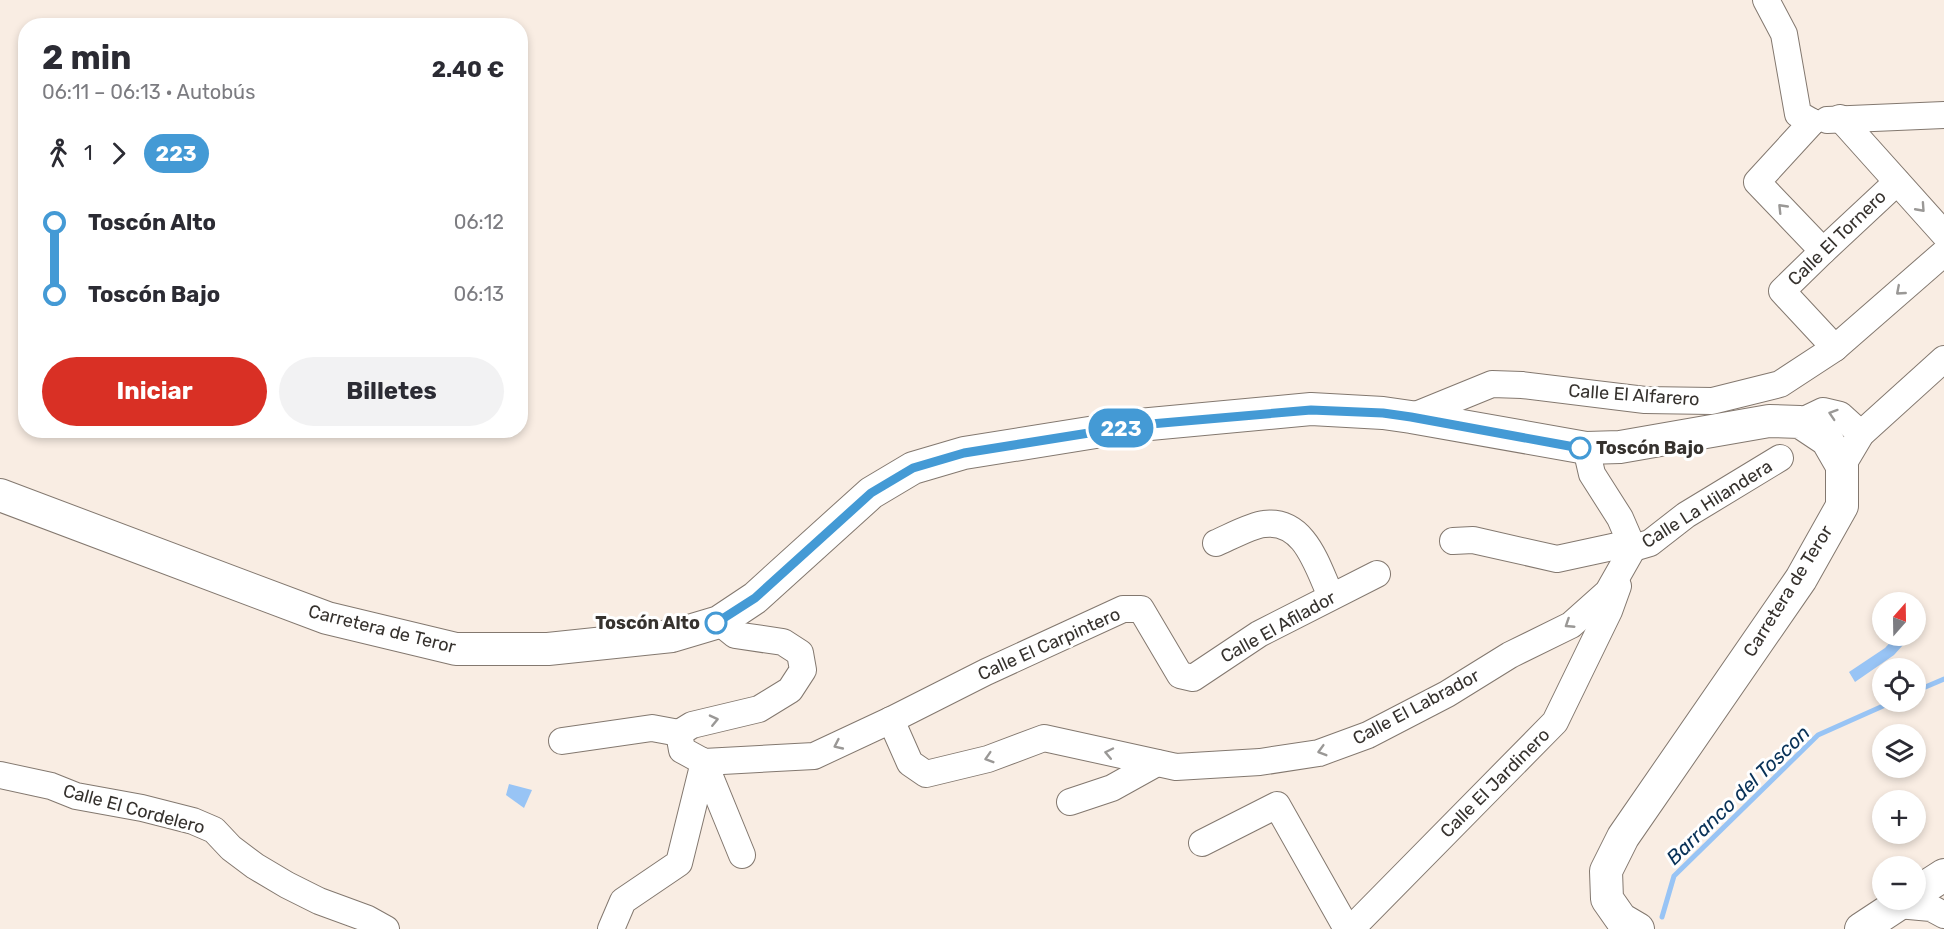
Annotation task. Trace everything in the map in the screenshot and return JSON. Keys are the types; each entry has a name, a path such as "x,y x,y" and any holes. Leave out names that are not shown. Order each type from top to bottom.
{"main road":[{"name":"Carretera de Teror","path":"0,495 327,618 456,649 548,649 672,636 719,622 755,598 871,493 913,468 964,453 1139,425 1311,410 1383,413 1586,448 1620,447 1768,421 1800,422 1827,440 1842,466 1842,506 1801,579 1623,837 1606,872 1607,899 1621,919 1638,929"},
{"path":"1926,887 1943,877"},
{"path":"1861,929 1890,910"}],"street":[{"path":"1766,0 1784,34 1798,114 1812,122 1840,118 1944,115"},
{"path":"1840,118 1944,234"},
{"path":"1812,122 1757,182 1823,251"},
{"name":"Calle El Tornero","path":"1835,348 1782,291 1897,182"},
{"name":"Calle El Alfarero","path":"1411,417 1492,384 1522,385 1645,400 1712,401 1780,384 1835,348 1944,253"},
{"path":"1842,466 1861,434 1944,359"},
{"path":"1467,427 1473,402 1492,384"},
{"path":"1800,422 1823,411 1840,415 1861,434"},
{"path":"1586,448 1592,474 1620,518 1633,548"},
{"name":"Calle La Hilandera","path":"1633,548 1650,543 1686,515 1780,459"},
{"path":"1216,543 1262,524 1284,525 1305,541 1331,596"},
{"path":"1453,541 1473,540 1557,559 1617,546 1633,548"},
{"name":"Calle El Labrador","path":"891,720 910,763 926,774 988,759 1044,738 1176,767 1260,762 1319,753 1368,735 1447,694 1510,655 1571,625 1608,592 1633,548"},
{"name":"Calle El Jardinero","path":"1349,929 1555,722 1609,611 1633,548"},
{"name":"Calle El Afilador","path":"1180,675 1193,678 1259,634 1377,574"},
{"name":"Calle El Carpintero","path":"891,720 986,672 1123,609 1141,609 1180,675"},
{"path":"562,741 652,728 679,733 692,725 759,709 790,690 803,670 800,653 783,642 735,635 719,622"},
{"path":"679,733 682,750 704,762 814,756 891,720"},
{"path":"704,762 742,855"},
{"path":"611,929 623,901 679,862 704,762"},
{"path":"1070,802 1112,788 1157,763"},
{"name":"Calle El Cordelero","path":"0,774 51,786 76,796 193,820 214,830 231,848 279,880 319,902 368,919 386,929"},
{"path":"1202,843 1277,805 1349,929"},
{"path":"1926,906 1944,915"}],"water":[{"path":"1902,646 1890,658 1872,658 1872,670 1855,682 1849,672 1885,648"},
{"path":"509,784 532,790 524,808 506,795"}],"waterway":[{"name":"Barranco del Toscon","path":"1926,687 1944,679"},
{"name":"Barranco del Toscon","path":"1662,917 1674,876 1818,735 1872,711"}],"bus line":[{"name":"223","path":"716,623 755,598 871,493 913,468 964,453 1139,425 1311,410 1383,413 1580,448"}],"place":[{"name":"Toscón Bajo","path":"1580,448"},
{"name":"Toscón Alto","path":"716,623"}]}
